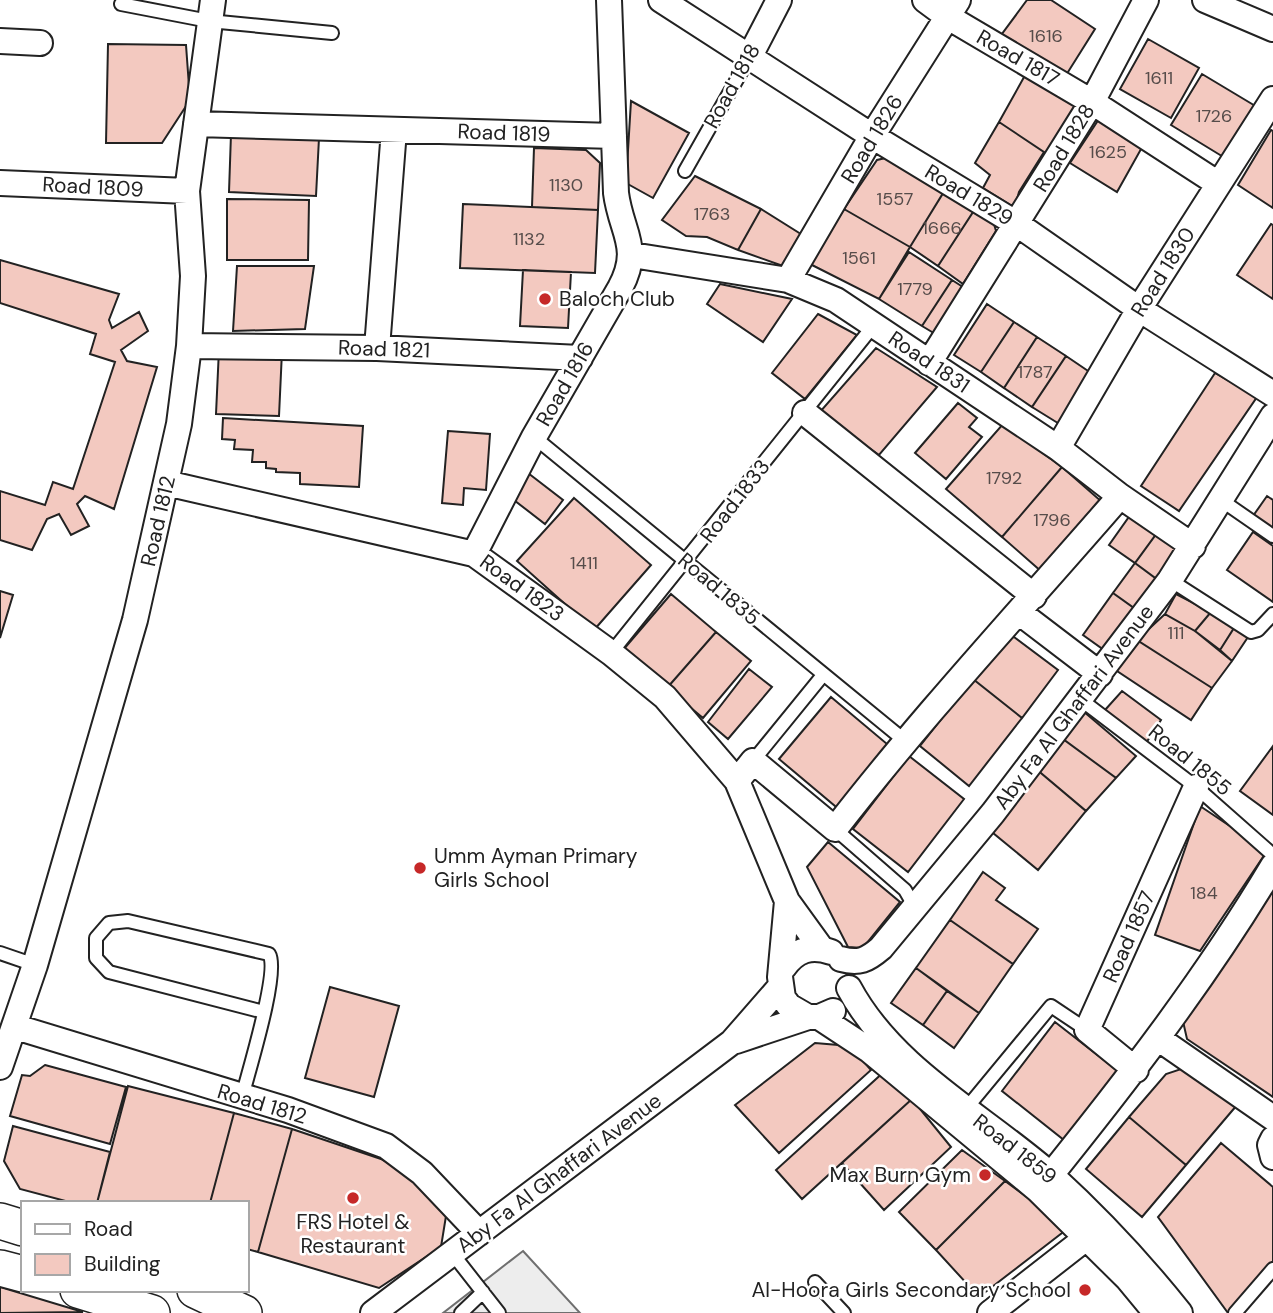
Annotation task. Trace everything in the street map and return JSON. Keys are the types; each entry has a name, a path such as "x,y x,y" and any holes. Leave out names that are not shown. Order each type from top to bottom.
{"main road":[{"path":"0,1221 21,1227"},
{"path":"0,1268 21,1273"},
{"path":"83,1292 128,1310"},
{"path":"199,1292 244,1313"}],"street":[{"path":"609,0 619,212 632,255"},
{"name":"Road 1829","path":"661,0 872,136 1017,224 1139,309 1273,394"},
{"name":"Road 1818","path":"749,58 779,0"},
{"name":"Road 1817","path":"925,0 953,9 1217,183"},
{"name":"Road 1828","path":"929,363 1092,102 1146,0"},
{"path":"1218,2 1273,29"},
{"name":"Road 1826","path":"788,281 872,136 953,9"},
{"name":"Road 1812","path":"0,1067 16,1027 35,965 135,620 179,424 189,346 193,276 187,191 211,10"},
{"path":"0,41 40,43"},
{"name":"Road 1830","path":"1058,448 1217,183 1270,111"},
{"name":"Road 1819","path":"195,124 614,136"},
{"path":"377,348 394,130"},
{"name":"Road 1809","path":"0,183 187,191"},
{"name":"Road 1831","path":"632,255 788,281 836,300 1058,448 1120,496 1193,546"},
{"name":"Road 1816","path":"474,554 534,438 626,277 632,255"},
{"name":"Road 1821","path":"189,346 377,348 580,358"},
{"path":"805,413 1027,604 1100,674"},
{"name":"Aby Fa Al Ghaffari Avenue","path":"831,953 854,962 872,956 916,909 1170,580 1273,416"},
{"name":"Road 1823","path":"166,483 474,554 611,653 665,697 737,781 787,901 831,953"},
{"path":"737,781 753,761 835,830 904,740 1120,496"},
{"name":"Road 1857","path":"1087,1030 1196,787"},
{"path":"1044,1183 1159,1039 1245,914 1273,866"},
{"path":"782,977 799,951 831,953 849,978 849,988 839,1007 814,1017 789,1006 782,977 787,901"},
{"name":"Aby Fa Al Ghaffari Avenue","path":"381,1310 452,1253 732,1042 782,977"},
{"name":"Road 1859","path":"849,988 862,1012 887,1040 1095,1231 1142,1265 1180,1313"},
{"name":"Aby Fa Al Ghaffari Avenue","path":"732,1042 814,1017"},
{"name":"Road 1859","path":"814,1017 869,1050 1044,1183"},
{"name":"Road 1812","path":"16,1027 242,1097 386,1146 422,1173 479,1233"},
{"path":"1087,1030 1136,1070"},
{"path":"1159,1039 1273,1118"},
{"path":"1273,1139 1270,1145 1273,1157"},
{"path":"990,1313 1095,1231"},
{"name":"Road 1859","path":"1095,1231 1156,1313"}],"lane":[{"path":"121,4 211,10 332,33"},
{"name":"Road 1818","path":"685,171 749,58"},
{"name":"Road 1833","path":"611,653 686,563 874,325"},
{"name":"Road 1835","path":"534,438 904,740"},
{"path":"1221,500 1273,536"},
{"path":"1170,580 1251,632 1258,630 1273,614"},
{"path":"753,761 823,675"},
{"name":"Road 1855","path":"1080,699 1196,787 1273,855"},
{"path":"835,830 905,890 916,909"},
{"path":"242,1097 264,1012 274,961 259,950 118,920 101,929 96,938 96,958 109,972 264,1012"},
{"path":"0,953 35,965"},
{"path":"965,1110 1051,1006 1087,1030"},
{"path":"452,1253 499,1313"},
{"path":"1235,1313 1273,1269"},
{"path":"815,1282 844,1313"},
{"path":"461,1313 483,1292"}],"shaded area":[{"path":"523,1251 580,1313 443,1313"}],"building":[{"path":"1027,0 1051,0 1095,29 1063,80 996,42"},
{"path":"1148,39 1199,68 1171,118 1120,89"},
{"path":"108,44 186,45 190,100 162,143 106,143"},
{"path":"1028,70 1084,103 1053,153 1044,152 999,122"},
{"path":"1202,74 1257,107 1225,158 1171,125"},
{"path":"631,101 689,133 653,198 626,183"},
{"path":"1099,119 1145,142 1117,192 1070,163"},
{"path":"999,122 1044,152 1012,206 983,188 990,175 975,163"},
{"path":"1271,130 1273,131 1273,208 1238,185"},
{"path":"231,134 319,138 316,196 229,192"},
{"path":"534,148 586,150 600,163 598,210 532,207"},
{"path":"890,157 945,190 910,247 844,209 877,160"},
{"path":"695,176 761,209 738,250 707,237 686,236 662,220"},
{"path":"945,190 975,209 938,266 910,247"},
{"path":"227,199 309,200 308,260 227,260"},
{"path":"463,204 598,210 595,273 460,268"},
{"path":"761,209 804,236 783,266 738,250"},
{"path":"844,209 910,247 879,299 810,264"},
{"path":"975,209 994,224 996,231 963,284 938,266"},
{"path":"1271,224 1273,225 1273,299 1237,275"},
{"path":"909,252 952,280 922,326 879,299"},
{"path":"0,260 119,294 109,320 112,328 139,312 148,331 121,350 127,361 157,367 114,509 85,496 77,504 89,526 71,535 59,514 47,519 32,550 0,540 0,491 45,505 53,482 73,489 115,362 90,354 96,334 0,303"},
{"path":"237,266 314,266 305,329 233,331"},
{"name":"Baloch Club","path":"523,270 571,272 568,328 520,326"},
{"path":"952,280 966,289 937,335 922,326"},
{"path":"720,284 792,299 763,342 707,304"},
{"path":"987,304 1014,322 981,372 954,355"},
{"path":"818,314 857,335 805,399 772,373"},
{"path":"1014,322 1037,337 1004,388 981,372"},
{"path":"1037,337 1066,356 1032,407 1004,388"},
{"path":"876,348 937,387 879,455 819,413"},
{"path":"219,349 282,351 279,416 216,414"},
{"path":"1066,356 1094,375 1061,425 1032,407"},
{"path":"1215,373 1257,397 1179,511 1141,486"},
{"path":"958,403 977,418 969,427 982,437 946,479 915,453"},
{"path":"223,418 363,426 359,487 300,484 300,473 276,472 276,469 266,468 266,462 252,462 253,450 234,449 235,440 222,439"},
{"path":"1003,424 1062,467 1002,537 946,489"},
{"path":"448,431 490,434 486,490 464,488 463,505 442,503"},
{"path":"1062,467 1102,502 1042,572 1002,537"},
{"path":"528,473 563,500 545,524 510,497"},
{"path":"1267,496 1273,500 1273,530 1253,516"},
{"path":"574,498 651,565 594,630 517,561"},
{"path":"1131,514 1157,533 1135,563 1109,545"},
{"path":"1253,532 1273,546 1273,602 1227,570"},
{"path":"1157,533 1184,553 1162,583 1135,563"},
{"path":"1135,563 1162,583 1141,613 1113,593"},
{"path":"0,591 13,595 0,638"},
{"path":"1113,593 1141,613 1111,655 1083,635"},
{"path":"671,594 716,632 667,688 623,650"},
{"path":"1176,594 1211,612 1195,631 1165,614"},
{"path":"1211,612 1234,628 1220,650 1195,631"},
{"path":"1165,614 1195,631 1232,661 1212,688 1137,640"},
{"path":"1234,628 1248,637 1232,661 1220,650"},
{"path":"716,632 751,661 703,718 667,688"},
{"path":"1014,637 1058,670 1022,718 973,679 1001,638"},
{"path":"1137,640 1212,688 1191,720 1114,669"},
{"path":"749,669 772,687 728,739 708,722"},
{"path":"973,679 1022,718 969,786 920,746"},
{"path":"1122,691 1161,720 1146,743 1105,710"},
{"path":"831,697 893,749 841,811 779,759"},
{"path":"1083,711 1136,756 1116,778 1059,736"},
{"path":"1059,736 1116,778 1086,811 1035,768"},
{"path":"1273,746 1273,815 1240,791"},
{"path":"909,756 964,799 908,872 853,829"},
{"path":"1035,768 1086,811 1038,870 987,828"},
{"path":"1200,806 1267,851 1200,951 1155,935"},
{"path":"828,842 900,902 863,948 848,947 807,867"},
{"path":"983,872 1005,888 996,900 1038,929 1013,964 950,920"},
{"path":"1273,886 1273,1097 1187,1039 1182,1017"},
{"path":"950,920 1013,964 979,1013 916,968"},
{"path":"916,968 947,991 923,1025 891,1003"},
{"path":"330,987 399,1006 374,1097 305,1078"},
{"path":"947,991 979,1013 954,1048 923,1025"},
{"path":"1055,1022 1123,1075 1069,1144 1002,1091"},
{"path":"815,1043 850,1046 871,1070 779,1153 735,1105"},
{"path":"45,1065 126,1087 110,1144 10,1116 22,1075 30,1076"},
{"path":"1190,1066 1237,1105 1186,1165 1129,1117 1166,1074"},
{"path":"886,1070 912,1099 802,1199 776,1170"},
{"path":"128,1086 234,1113 211,1201 98,1201"},
{"path":"912,1099 951,1147 884,1210 842,1163"},
{"path":"234,1113 292,1129 258,1252 248,1249 248,1201 211,1201"},
{"path":"1129,1117 1186,1165 1142,1217 1086,1169"},
{"path":"13,1126 110,1152 98,1201 65,1201 20,1189 4,1161"},
{"name":"FRS Hotel & Restaurant","path":"292,1129 381,1159 420,1181 446,1216 441,1247 379,1288 258,1252"},
{"path":"1221,1143 1273,1187 1273,1261 1228,1313 1158,1217"},
{"path":"962,1150 1005,1181 936,1250 899,1212"},
{"path":"1005,1181 1063,1223 1062,1233 979,1297 936,1250"},
{"path":"0,1287 83,1312 0,1313"}],"place":[{"name":"Baloch Club","path":"545,299"},
{"name":"Umm Ayman Primary Girls School","path":"420,868"},
{"name":"Max Burn Gym","path":"985,1175"},
{"name":"FRS Hotel & Restaurant","path":"353,1198"},
{"name":"Al-Hoora Girls Secondary School","path":"1085,1290"}]}
